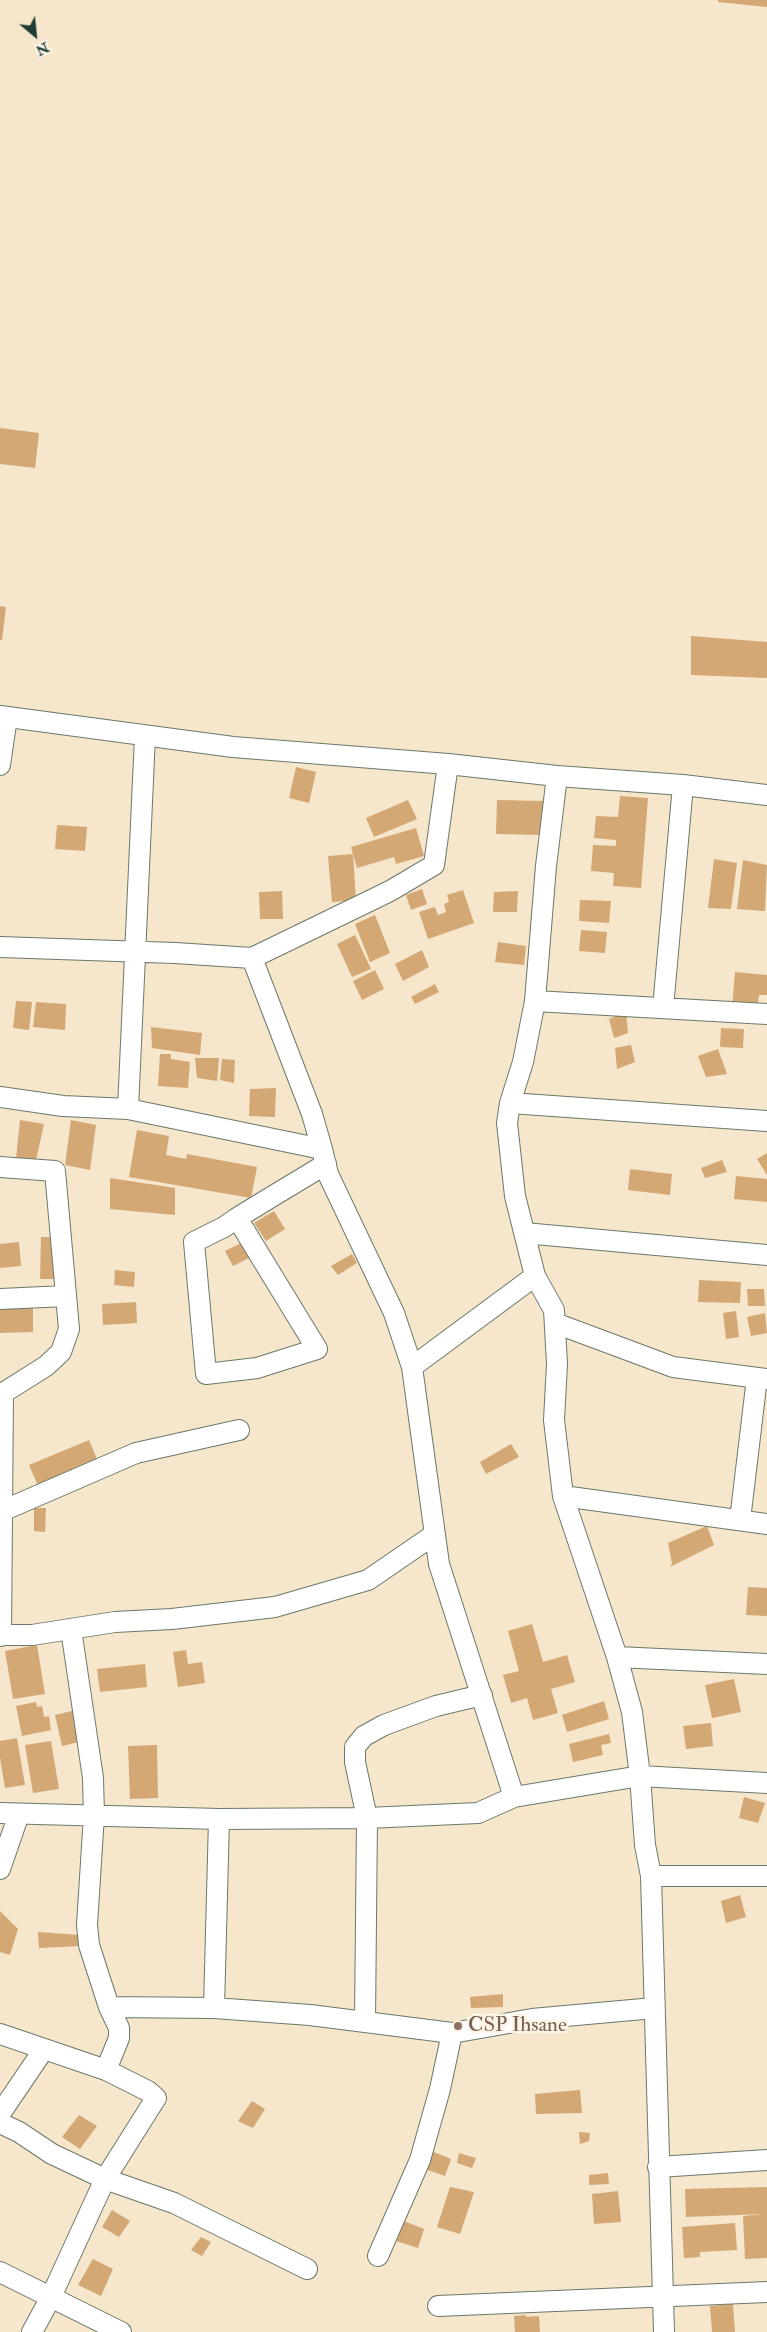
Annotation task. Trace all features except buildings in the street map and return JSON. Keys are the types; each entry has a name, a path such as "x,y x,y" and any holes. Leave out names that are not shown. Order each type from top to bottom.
{"street":[{"path":"0,765 4,716 233,747 448,764 557,776 683,785 767,795"},
{"path":"128,1109 145,736"},
{"path":"0,947 252,958 390,891 434,865 448,764"},
{"path":"557,776 546,866 535,1001 507,1123 514,1187 534,1276 554,1310 557,1364 554,1420 563,1496 617,1657 632,1712 640,1776 645,1845 651,1876 664,2332"},
{"path":"663,1008 683,785"},
{"path":"252,958 312,1114 328,1174 394,1313 412,1367 439,1564 514,1797"},
{"path":"535,1001 767,1014"},
{"path":"0,1097 63,1106 128,1109 324,1157"},
{"path":"510,1104 767,1122"},
{"path":"238,1218 317,1349 257,1368 206,1374 194,1242 238,1218 324,1157"},
{"path":"0,1167 55,1171 69,1330 61,1352 46,1366 1,1393 0,1636 32,1635 115,1622 172,1619 275,1607 368,1580 435,1534"},
{"path":"524,1233 767,1255"},
{"path":"412,1367 534,1276"},
{"path":"0,1299 66,1296"},
{"path":"555,1323 673,1368 762,1378 740,1520"},
{"path":"2,1511 136,1453 239,1430"},
{"path":"563,1496 767,1524"},
{"path":"71,1629 93,1778 94,1815 88,1932 94,1964 109,2007 119,2028 119,2038 106,2070"},
{"path":"617,1657 767,1664"},
{"path":"365,2020 367,1818 355,1762 356,1747 364,1736 384,1725 427,1710 482,1695"},
{"path":"0,1869 9,1814 219,1819 367,1818 478,1813 514,1797 640,1776 767,1783"},
{"path":"214,2008 219,1819"},
{"path":"651,1876 767,1876"},
{"path":"109,2007 214,2008 365,2020 452,2033 532,2019 654,2008"},
{"path":"378,2256 420,2160 440,2089 452,2033"},
{"path":"0,2034 106,2070 148,2091 156,2098 106,2179 51,2297 32,2332"},
{"path":"0,2114 44,2049"},
{"path":"0,2123 19,2132 52,2154 106,2179 174,2204 308,2269"},
{"path":"658,2167 767,2160"},
{"path":"0,2272 120,2332"},
{"path":"438,2306 767,2292"}],"place":[{"name":"CSP Ihsane","path":"458,2026"}]}
